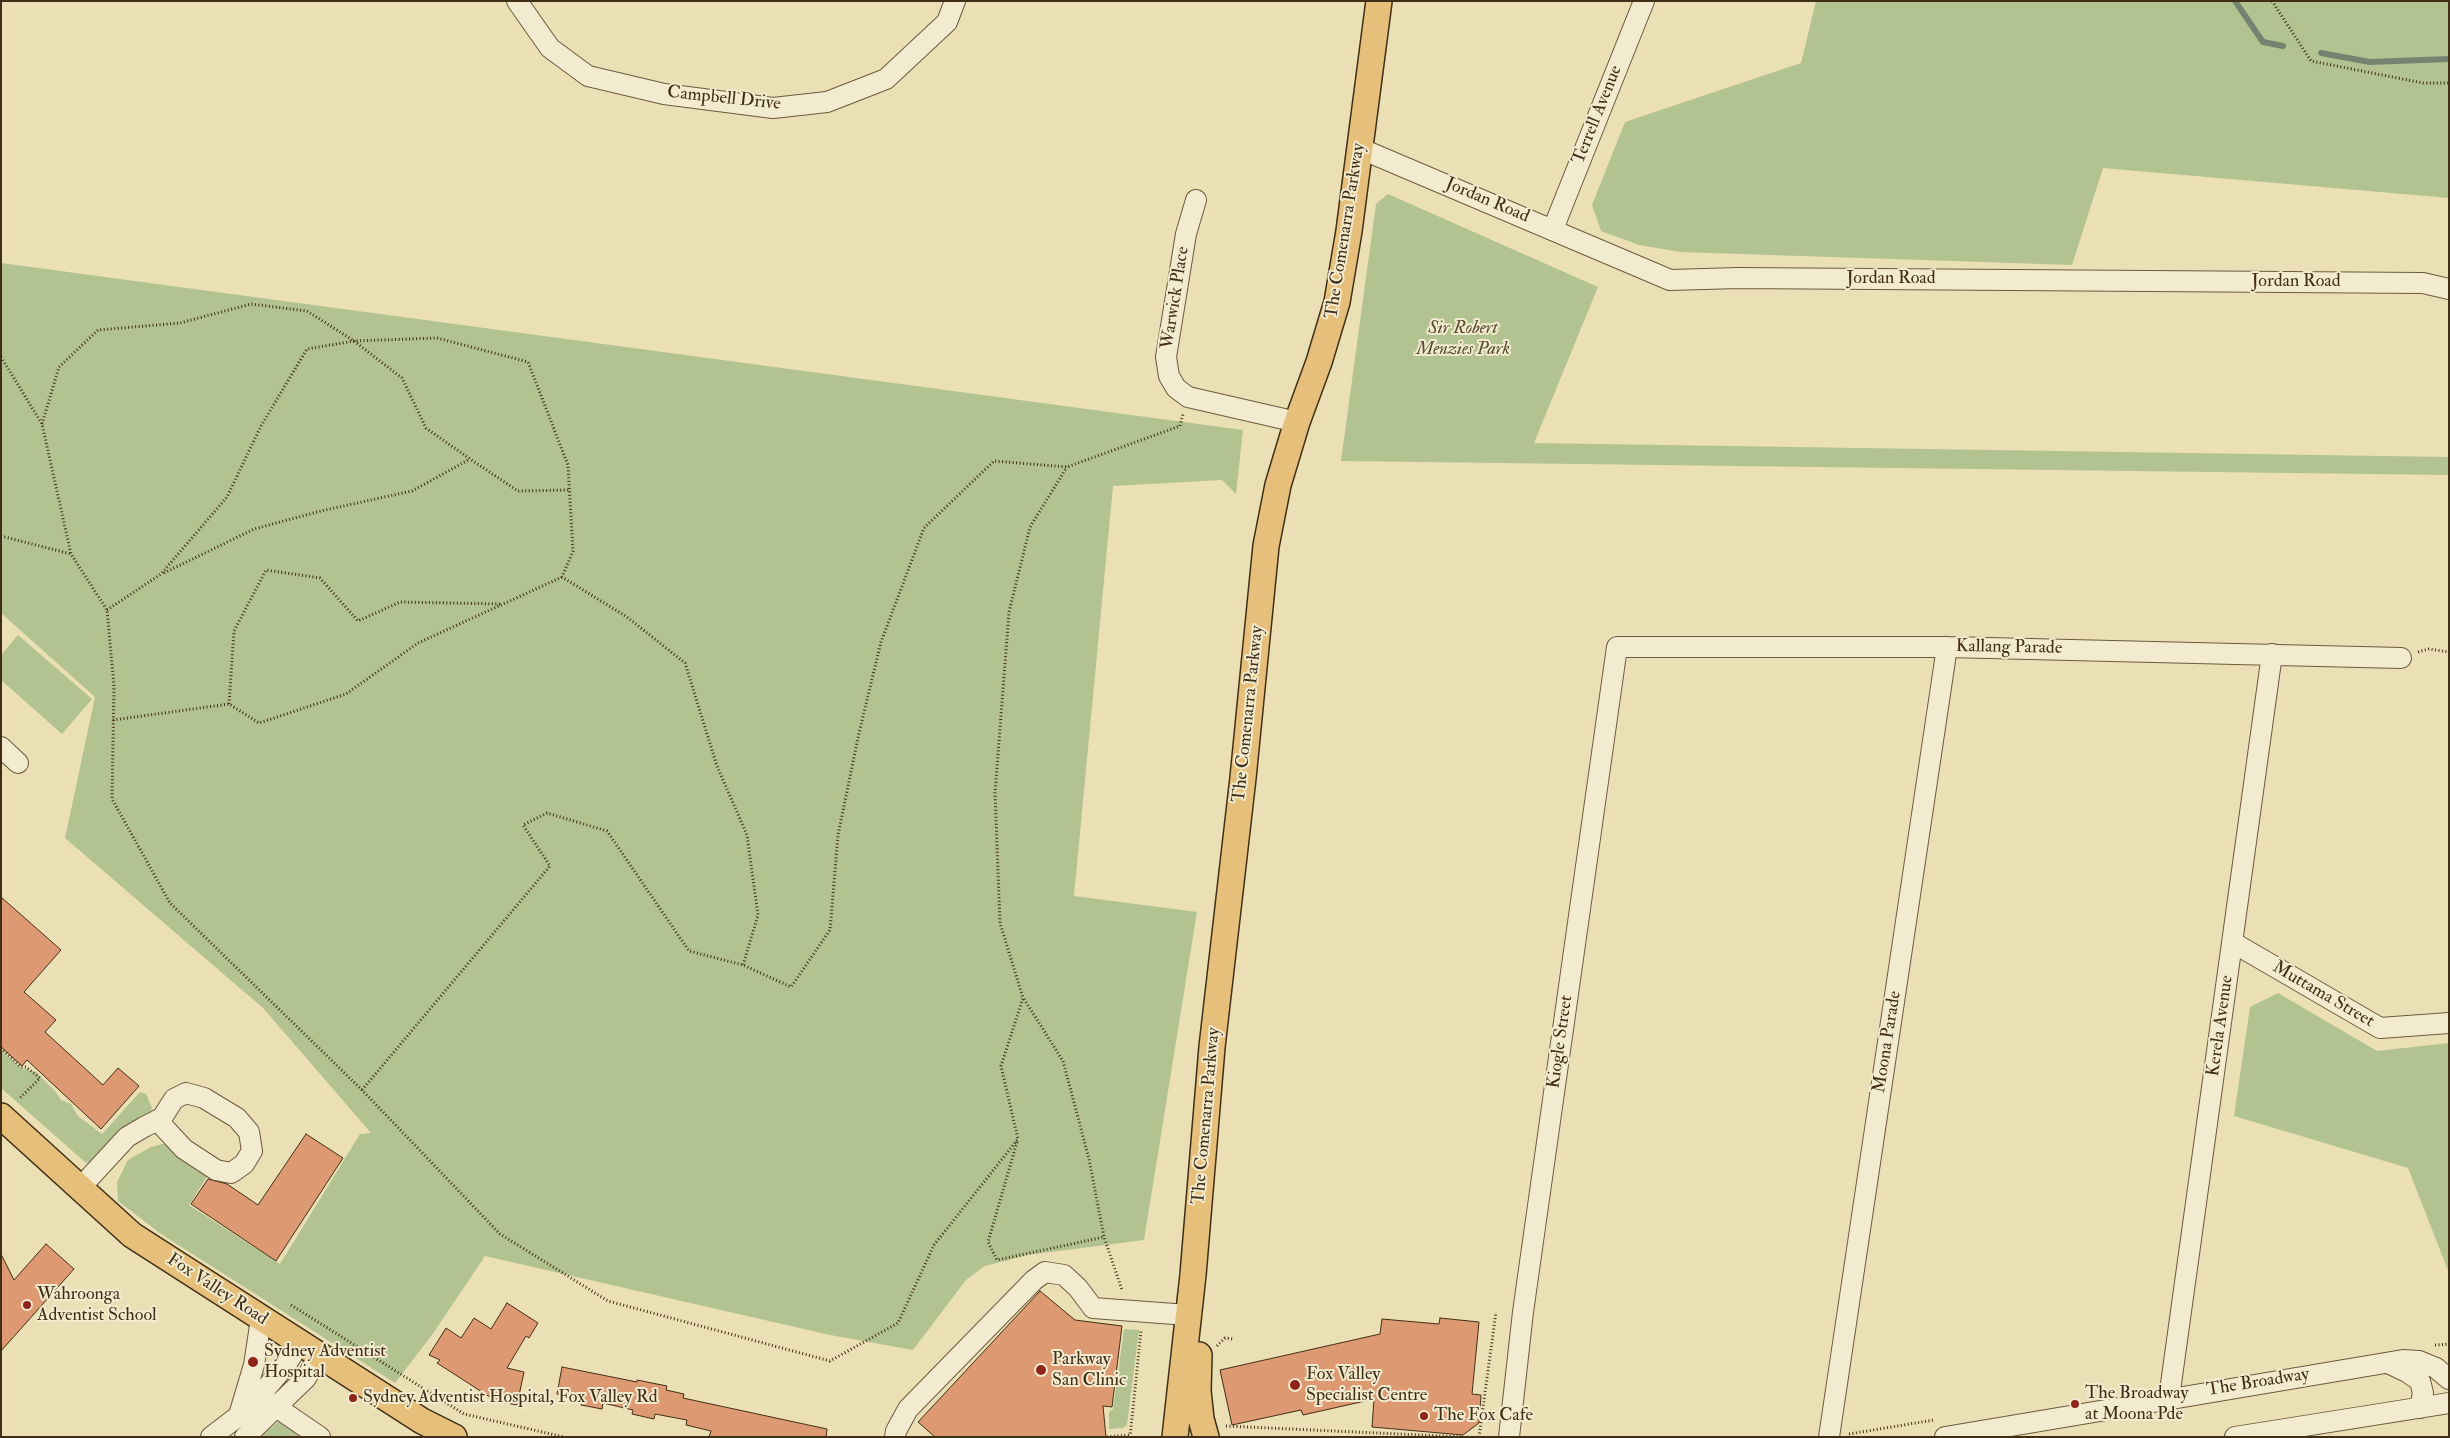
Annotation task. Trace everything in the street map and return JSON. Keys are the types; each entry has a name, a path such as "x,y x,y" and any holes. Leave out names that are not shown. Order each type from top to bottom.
{"main road":[{"name":"The Comenarra Parkway","path":"1175,1437 1193,1275 1212,1047 1243,778 1266,546 1278,485 1337,302 1349,231 1379,1"},
{"name":"Fox Valley Road","path":"1,1116 132,1236 422,1421 454,1437"},
{"path":"1193,1275 1200,1339 1198,1391 1201,1419 1213,1431"}],"street":[{"name":"Campbell Drive","path":"517,1 550,48 588,76 664,94 772,108 827,102 886,78 947,22 955,1"},
{"name":"Terrell Avenue","path":"1553,229 1644,1"},
{"name":"Jordan Road","path":"1360,148 1670,280 1748,278 2413,283 2449,289"},
{"name":"Warwick Place","path":"1188,397 1176,388 1169,376 1166,357 1186,234 1196,200"},
{"path":"1188,397 1297,422"},
{"name":"Kallang Parade","path":"1617,647 1947,647 2401,658"},
{"name":"Kiogle Street","path":"1509,1437 1523,1312 1617,647"},
{"name":"Moona Parade","path":"1829,1437 1947,647"},
{"name":"Kerela Avenue","path":"2169,1398 2272,654"},
{"path":"1,747 18,762"},
{"name":"Muttama Street","path":"2232,942 2380,1028 2449,1023"},
{"path":"80,1188 127,1137 161,1118"},
{"path":"895,1437 896,1431 908,1409 1034,1280 1045,1272 1064,1275 1078,1288 1093,1308 1188,1315"},
{"path":"239,1415 254,1365 261,1318"},
{"path":"211,1437 239,1415 268,1401 306,1378 310,1349"},
{"name":"The Broadway","path":"1945,1437 2403,1360 2419,1361 2436,1368 2449,1379"},
{"path":"2386,1362 2407,1372 2420,1381 2423,1393 2420,1408"},
{"path":"245,1437 268,1401"},
{"path":"268,1401 320,1437"},
{"path":"2234,1437 2449,1403"}],"path":[{"path":"2272,1 2311,61 2423,83 2449,83"},
{"path":"42,424 59,367 98,330 180,323 251,304 307,311 354,341 402,378 426,428 518,490 570,490"},
{"path":"113,720 229,704 258,723 346,694 418,643 562,577 573,550 568,464 528,362 437,338 354,341 307,348 262,426 227,497 161,574"},
{"path":"1,357 42,424 71,554 107,610 114,686 112,798 170,903 362,1090 500,1234 608,1301 830,1360 898,1323 934,1245 1018,1139"},
{"path":"362,1090 550,866 523,825 547,813 607,831 688,951 743,965 791,987 830,930 838,835 866,706 881,642 924,528 994,461 1067,467 1180,426 1188,397"},
{"path":"107,610 161,574 254,529 321,511 412,492 470,459"},
{"path":"1067,467 1030,527 1009,612 995,793 1000,923 1023,998 1063,1061 1089,1159 1104,1238 1124,1294 1121,1310"},
{"path":"1,536 71,554"},
{"path":"229,704 234,632 266,570 320,578 358,621 400,602 504,604"},
{"path":"562,577 627,617 685,663 717,766 747,835 758,914 743,965"},
{"path":"2401,658 2429,649 2449,652"},
{"path":"1023,998 1001,1066 1018,1139 988,1242 997,1260 1104,1238"},
{"path":"1,1048 21,1067 26,1068 40,1078 19,1099"},
{"path":"291,1305 464,1414 564,1437"},
{"path":"1107,1437 1130,1436 1143,1311"},
{"path":"1479,1437 1496,1312"},
{"path":"1213,1342 1216,1347 1225,1338 1233,1340"},
{"path":"1213,1431 1464,1437"}],"green space":[{"path":"1816,1 2449,1 2449,198 2103,168 2072,265 1680,252 1639,245 1601,231 1592,205 1625,122 1801,63"},
{"name":"Sir Robert Menzies Park","path":"1388,194 1598,287 1534,443 2449,457 2449,475 1341,461 1376,204"},
{"path":"1,263 1243,430 1236,494 1222,480 1113,486 1074,896 1197,912 1144,1240 1028,1255 985,1266 966,1280 913,1350 830,1335 485,1256 432,1335 395,1383 161,1234 118,1201 117,1182 128,1160 151,1147 166,1143 208,1175 189,1205 280,1264 360,1134 371,1133 263,1008 65,838 95,697 1,613"},
{"path":"18,635 92,699 62,734 1,680 1,655"},
{"path":"2278,993 2377,1051 2449,1043 2449,1273 2408,1168 2234,1116 2250,1007"},
{"path":"1,1049 21,1068 36,1072 55,1091 61,1100 71,1104 78,1116 102,1134 140,1092 146,1094 152,1108 150,1113 95,1160 86,1163 1,1088"},
{"path":"1124,1329 1139,1330 1127,1425 1123,1428 1109,1429 1109,1412 1113,1409"},
{"path":"279,1421 301,1437 260,1437"}],"building":[{"path":"1,897 61,950 24,992 56,1020 45,1032 103,1085 118,1068 139,1086 101,1129 27,1060 22,1066 1,1047"},
{"path":"306,1134 343,1158 276,1261 191,1204 208,1179 227,1184 258,1205"},
{"path":"46,1244 74,1269 1,1351 1,1254 14,1280"},
{"name":"Parkway San Clinic","path":"1040,1291 1075,1320 1122,1326 1112,1407 1103,1406 1106,1437 935,1437 918,1422"},
{"path":"507,1303 538,1323 529,1338 526,1336 507,1368 524,1372 517,1405 496,1401 437,1363 440,1360 429,1355 446,1328 461,1338 474,1318 491,1329"},
{"path":"1440,1318 1479,1322 1472,1394 1481,1395 1479,1423 1463,1435 1372,1427 1374,1399 1303,1415 1301,1410 1232,1425 1220,1370 1380,1334 1382,1319 1439,1324"},
{"path":"562,1367 667,1386 666,1390 684,1394 683,1398 827,1429 826,1437 709,1437 711,1431 686,1425 687,1420 655,1414 654,1419 632,1414 633,1410 603,1403 602,1409 581,1405 582,1400 557,1394"}],"waterway":[{"path":"2235,1 2263,42 2283,46"},
{"path":"2321,53 2370,62 2449,59"}],"place":[{"name":"Wahroonga Adventist School","path":"27,1305"},
{"name":"Sydney Adventist Hospital","path":"253,1362"},
{"name":"Parkway San Clinic","path":"1041,1370"},
{"name":"Fox Valley Specialist Centre","path":"1295,1385"},
{"name":"Sydney Adventist Hospital, Fox Valley Rd","path":"353,1398"},
{"name":"The Broadway at Moona Pde","path":"2075,1404"},
{"name":"The Fox Cafe","path":"1424,1416"}]}
